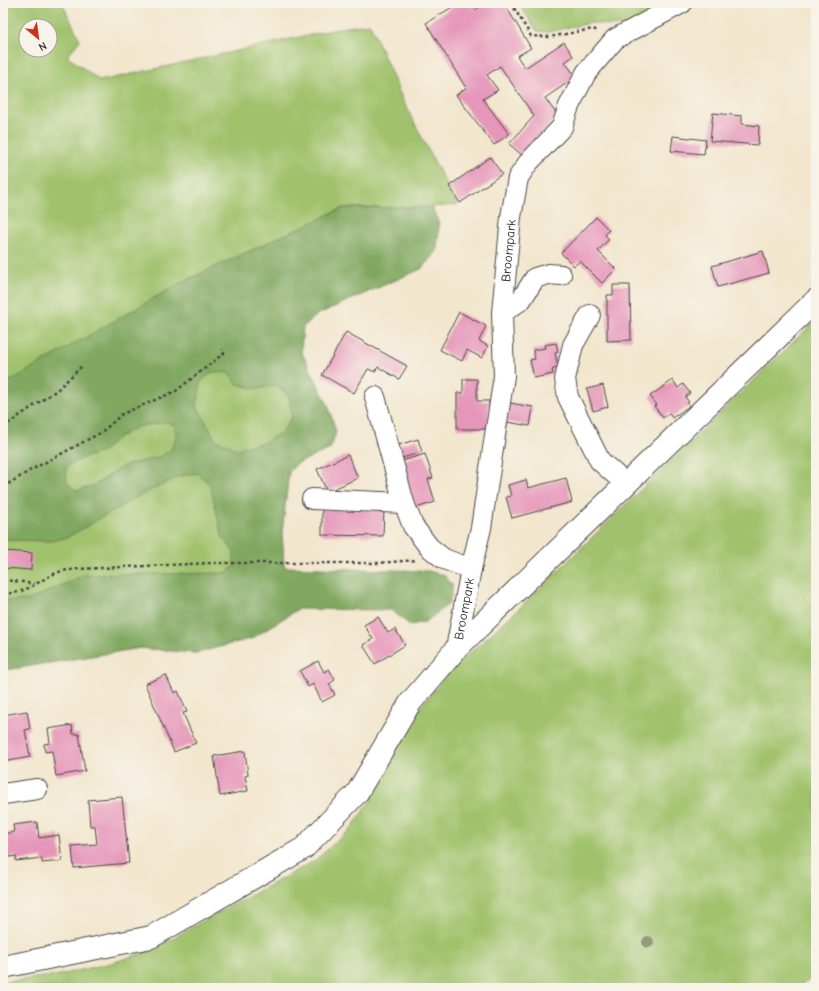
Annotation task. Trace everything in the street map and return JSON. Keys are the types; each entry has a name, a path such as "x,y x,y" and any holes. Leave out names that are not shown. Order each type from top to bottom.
{"main road":[{"path":"3,967 151,937 304,848 357,793 410,703 456,649 816,300"}],"street":[{"name":"Broompark","path":"456,649 471,569 481,528 504,376 502,313 511,217 518,178 528,163 562,127 569,106 586,73 615,39 682,3"},
{"path":"502,313 521,300 536,278 548,274 560,275"},
{"path":"590,315 573,345 565,379 568,397 600,461 626,484"},
{"name":"Broompark","path":"375,397 404,503 413,526 429,547 444,559 471,569"},
{"path":"312,499 404,503"},
{"path":"3,794 36,789"}],"path":[{"path":"510,3 531,36 549,37 593,29 615,39"},
{"path":"3,487 30,470 102,432 122,414 176,391 224,353 222,350"},
{"path":"3,427 57,390 83,365"},
{"path":"3,593 11,594 21,592 58,572 78,569 212,563 378,563 444,559"},
{"path":"3,580 34,584"}],"green space":[{"path":"3,3 62,3 80,40 67,56 100,81 346,27 370,24 404,103 457,205 432,207 343,208 241,255 328,405 336,432 330,449 298,463 289,471 282,532 284,567 253,638 196,653 140,648 12,669 3,669"},
{"path":"518,3 671,3 625,27 590,23 548,32 537,31"},
{"path":"432,207 439,224 437,251 421,269 318,314 303,327 301,351 328,405 336,432 330,449 298,463 289,471 282,532 284,567 429,571 444,575 453,586 449,604 425,622 410,625 391,610 298,609 253,638 196,653 140,648 12,669 3,669 3,601 29,600 84,575 225,573 234,567 234,552 222,536 210,484 197,473 180,476 135,498 68,537 52,541 3,540 3,385 180,283 343,208","holes":["213,372 229,373 237,384 257,389 277,385 289,396 292,417 282,432 265,442 236,449 215,439 197,406 201,381","167,422 175,425 176,437 171,450 159,457 123,466 95,485 77,491 67,483 66,467 83,458 102,452 116,439 136,427"]},
{"path":"816,320 816,976 796,988 3,988 3,982 59,975 112,963 149,951 314,861 351,829 372,798 410,720 450,671 524,604"}],"building":[{"path":"459,3 470,3 475,10 486,3 504,3 531,48 517,56 525,68 564,42 573,56 565,62 576,77 545,98 558,116 523,156 509,144 534,116 500,66 487,75 498,90 483,99 509,134 494,145 456,95 466,88 426,23"},
{"path":"713,113 742,116 742,124 759,126 758,145 710,141"},
{"path":"673,136 706,140 704,154 671,151"},
{"path":"490,157 502,174 460,203 449,186"},
{"path":"596,217 609,230 605,235 609,239 598,251 616,269 602,283 580,261 574,266 561,253"},
{"path":"763,251 769,273 718,287 712,266"},
{"path":"613,285 630,285 631,340 607,341 607,295 613,295"},
{"path":"459,312 486,326 479,341 488,346 482,358 467,350 462,361 440,350"},
{"path":"346,332 407,366 399,379 378,367 375,372 368,369 354,393 322,375"},
{"path":"556,343 558,352 555,353 558,367 552,370 553,374 534,378 530,360 535,359 533,350 545,348 544,345"},
{"path":"463,379 477,379 477,401 489,401 489,429 457,429 457,393 463,393"},
{"path":"673,380 678,388 683,384 690,393 685,397 689,402 687,403 689,406 672,418 669,413 663,418 654,406 657,405 650,396"},
{"path":"603,385 608,407 593,411 587,389"},
{"path":"510,403 533,407 530,426 507,422"},
{"path":"418,439 422,452 396,460 392,447"},
{"path":"425,454 433,478 428,479 435,502 413,509 398,462"},
{"path":"348,455 358,478 327,492 317,469"},
{"path":"566,478 572,502 512,518 506,497 511,496 508,485 526,480 528,488"},
{"path":"322,509 384,510 383,536 322,535"},
{"path":"5,551 32,553 31,570 4,568"},
{"path":"378,617 388,633 395,629 405,645 375,664 363,645 373,639 364,625"},
{"path":"318,661 324,672 329,669 335,680 329,684 335,695 322,702 313,684 308,687 300,671"},
{"path":"166,675 174,693 178,691 187,712 183,713 196,743 174,752 145,684"},
{"path":"27,711 30,729 25,730 30,757 3,762 3,715"},
{"path":"72,725 73,734 79,734 85,771 56,776 52,751 45,752 44,744 50,743 48,729"},
{"path":"245,751 248,775 245,776 248,791 220,796 214,756"},
{"path":"122,797 129,863 74,868 72,846 97,844 95,826 90,826 88,800"},
{"path":"37,822 39,838 59,835 62,861 42,863 42,858 16,861 16,856 3,858 3,834 14,832 13,825"}]}
